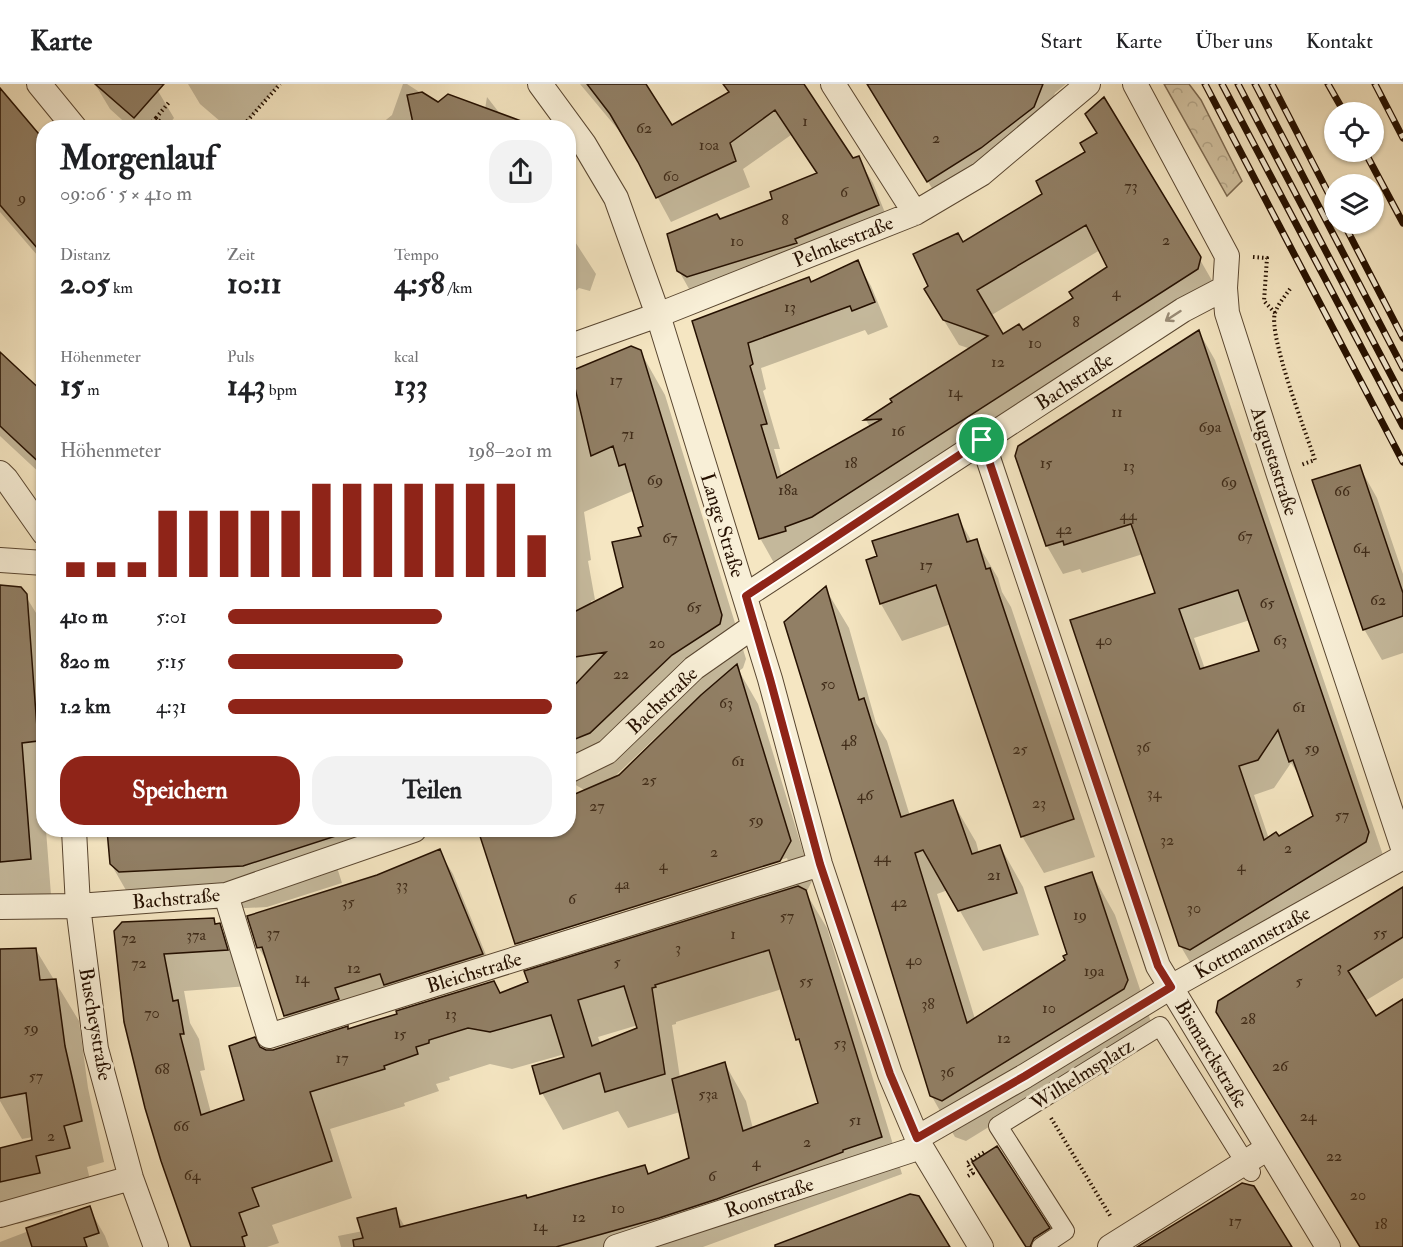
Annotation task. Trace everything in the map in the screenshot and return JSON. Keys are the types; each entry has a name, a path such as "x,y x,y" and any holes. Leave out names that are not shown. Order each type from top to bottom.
{"street":[{"path":"39,84 68,120"},
{"name":"Lange Straße","path":"540,84 566,120"},
{"path":"833,84 915,213"},
{"name":"Pelmkestraße","path":"576,344 658,315 915,213 981,174 1088,84"},
{"name":"Augustastraße","path":"1135,84 1227,256 1224,288 1227,313 1403,848"},
{"name":"Lange Straße","path":"576,133 616,198 658,315 746,596 820,864 890,1074 919,1142 981,1247"},
{"name":"Bachstraße","path":"746,596 1183,310 1224,288"},
{"name":"Bismarckstraße","path":"982,440 1158,966 1328,1247"},
{"path":"0,473 36,522"},
{"path":"2,558 36,562"},
{"name":"Bachstraße","path":"576,767 607,752 694,668 754,626"},
{"name":"Buscheystraße","path":"74,837 78,906 96,1049 131,1178 156,1247"},
{"name":"Bachstraße","path":"0,907 78,906 226,895 394,837"},
{"name":"Kottmannstraße","path":"919,1142 942,1124 1171,987 1403,857"},
{"name":"Bleichstraße","path":"226,895 269,1036 820,864"},
{"name":"Wilhelmsplatz","path":"1041,1247 1065,1232 998,1126 1160,1026 1245,1163"},
{"name":"Roonstraße","path":"616,1247 919,1142"},
{"path":"1121,1244 1268,1148"},
{"path":"0,1215 131,1178"}],"path":[{"path":"248,120 280,84"},
{"path":"158,120 156,118 170,101"},
{"path":"1268,264 1264,301 1275,313"},
{"path":"1278,472 1315,460 1278,348 1274,328 1275,313 1290,289"},
{"path":"1048,1112 1121,1244"}],"green space":[{"path":"1164,84 1189,84 1201,100 1242,181 1227,196"}],"building":[{"path":"95,84 164,84 134,118"},
{"path":"587,84 646,84 672,125 729,92 723,84 804,84 853,158 859,156 879,205 795,239 797,243 687,277 677,271 667,234 717,214 720,219 772,199 770,192 817,173 775,110 730,143 736,161 656,198 610,114"},
{"path":"867,84 1043,84 1034,107 981,148 927,182"},
{"path":"0,88 36,131 36,247 0,205"},
{"path":"422,92 438,102 448,94 518,120 412,120 407,95"},
{"path":"1104,97 1201,257 1198,269 812,517 785,527 786,531 759,539 692,321 809,277 811,282 858,260 875,302 852,311 850,306 748,343 753,364 750,366 767,424 761,425 777,478 882,419 864,420 892,402 890,399 988,336 943,320 924,289 928,286 913,254 958,233 963,242 1042,194 1036,181 1085,152 1080,143 1097,133 1085,114","holes":["1086,225 1107,267 1069,292 1073,298 1023,330 1019,324 1003,334 977,290"]},
{"path":"1199,330 1369,832 1366,842 1190,950 1179,946 1070,620 1155,593 1131,524 1064,545 1063,541 1046,546 1015,456 1018,446","holes":["1238,590 1259,651 1200,669 1179,609","1278,730 1289,762 1293,760 1313,816 1279,836 1276,832 1264,840 1239,766 1258,760"]},
{"path":"631,346 641,350 722,615 720,624 672,655 590,733 576,739 576,684 606,652 576,657 576,611 623,587 612,542 641,536 638,528 643,526 625,464 619,466 613,446 591,456 576,392 576,369"},
{"path":"0,352 36,386 36,460 0,426"},
{"path":"1360,465 1403,593 1403,616 1363,630 1312,480"},
{"path":"958,514 967,542 977,539 986,569 990,568 1074,819 1021,837 936,585 880,604 866,560 877,556 872,541"},
{"path":"0,585 21,587 27,594 36,741 22,743 31,859 0,862"},
{"path":"826,586 859,700 864,698 901,817 953,800 972,854 1000,845 1017,893 958,911 923,850 915,853 967,1023 1065,960 1063,956 1067,954 1045,887 1092,872 1128,980 1124,989 942,1101 930,1096 784,622"},
{"path":"737,664 791,841 780,861 515,944 480,837 576,837 576,794 619,775 701,695"},
{"path":"108,837 333,837 243,866 119,872 110,864"},
{"path":"440,849 483,954 384,985 380,974 335,988 339,999 284,1016 262,947 257,948 247,916 377,875"},
{"path":"798,886 806,890 882,1137 717,1199 556,1247 354,1247 353,1240 363,1238 357,1218 396,1208 400,1227 526,1195 527,1198 645,1165 648,1174 689,1158 672,1079 725,1062 743,1131 818,1103 769,950 655,985 656,987 652,988 665,1074 605,1092 600,1073 540,1094 532,1066 564,1057 551,1015 490,1032 468,1028 429,1040 429,1043 416,1047 418,1054 384,1066 385,1069 310,1092 332,1161 252,1188 259,1206 239,1213 247,1235 242,1237 245,1247 191,1247 145,1108 124,1022 114,931 122,922 214,918 215,924 220,923 228,950 164,954 173,1001 178,1000 184,1034 180,1034 201,1115 244,1100 229,1046 255,1037 260,1047 273,1050 348,1026 348,1029 397,1014 396,1011 494,981 500,993 528,982 524,971","holes":["624,986 637,1028 592,1046 578,1000"]},
{"path":"1403,887 1403,937 1348,971 1376,1016 1403,999 1403,1247 1360,1247 1216,1012 1218,1001"},
{"path":"36,948 40,980 56,979 65,1046 82,1121 64,1126 70,1148 36,1156 40,1173 0,1182 0,1148 32,1140 26,1093 0,1098 0,949"},
{"path":"997,1146 1050,1228 1034,1238 1030,1247 1026,1247 972,1162"},
{"path":"1242,1183 1254,1186 1292,1247 1137,1247"},
{"path":"910,1194 919,1196 950,1247 775,1247 775,1245"},
{"path":"90,1206 99,1233 84,1238 87,1247 32,1247 26,1228"}],"railway":[{"path":"1205,84 1403,462"},
{"path":"1222,84 1403,426"},
{"path":"1238,84 1403,398"},
{"path":"1255,84 1403,368"},
{"path":"1272,84 1324,185"},
{"path":"1328,84 1338,102"},
{"path":"1375,84 1403,138"},
{"path":"1370,162 1403,223"},
{"path":"1349,234 1403,338"}],"route":[{"path":"982,440 1158,966 1171,987 1025,1076 917,1138 890,1074 820,864 746,596 982,440"}]}
